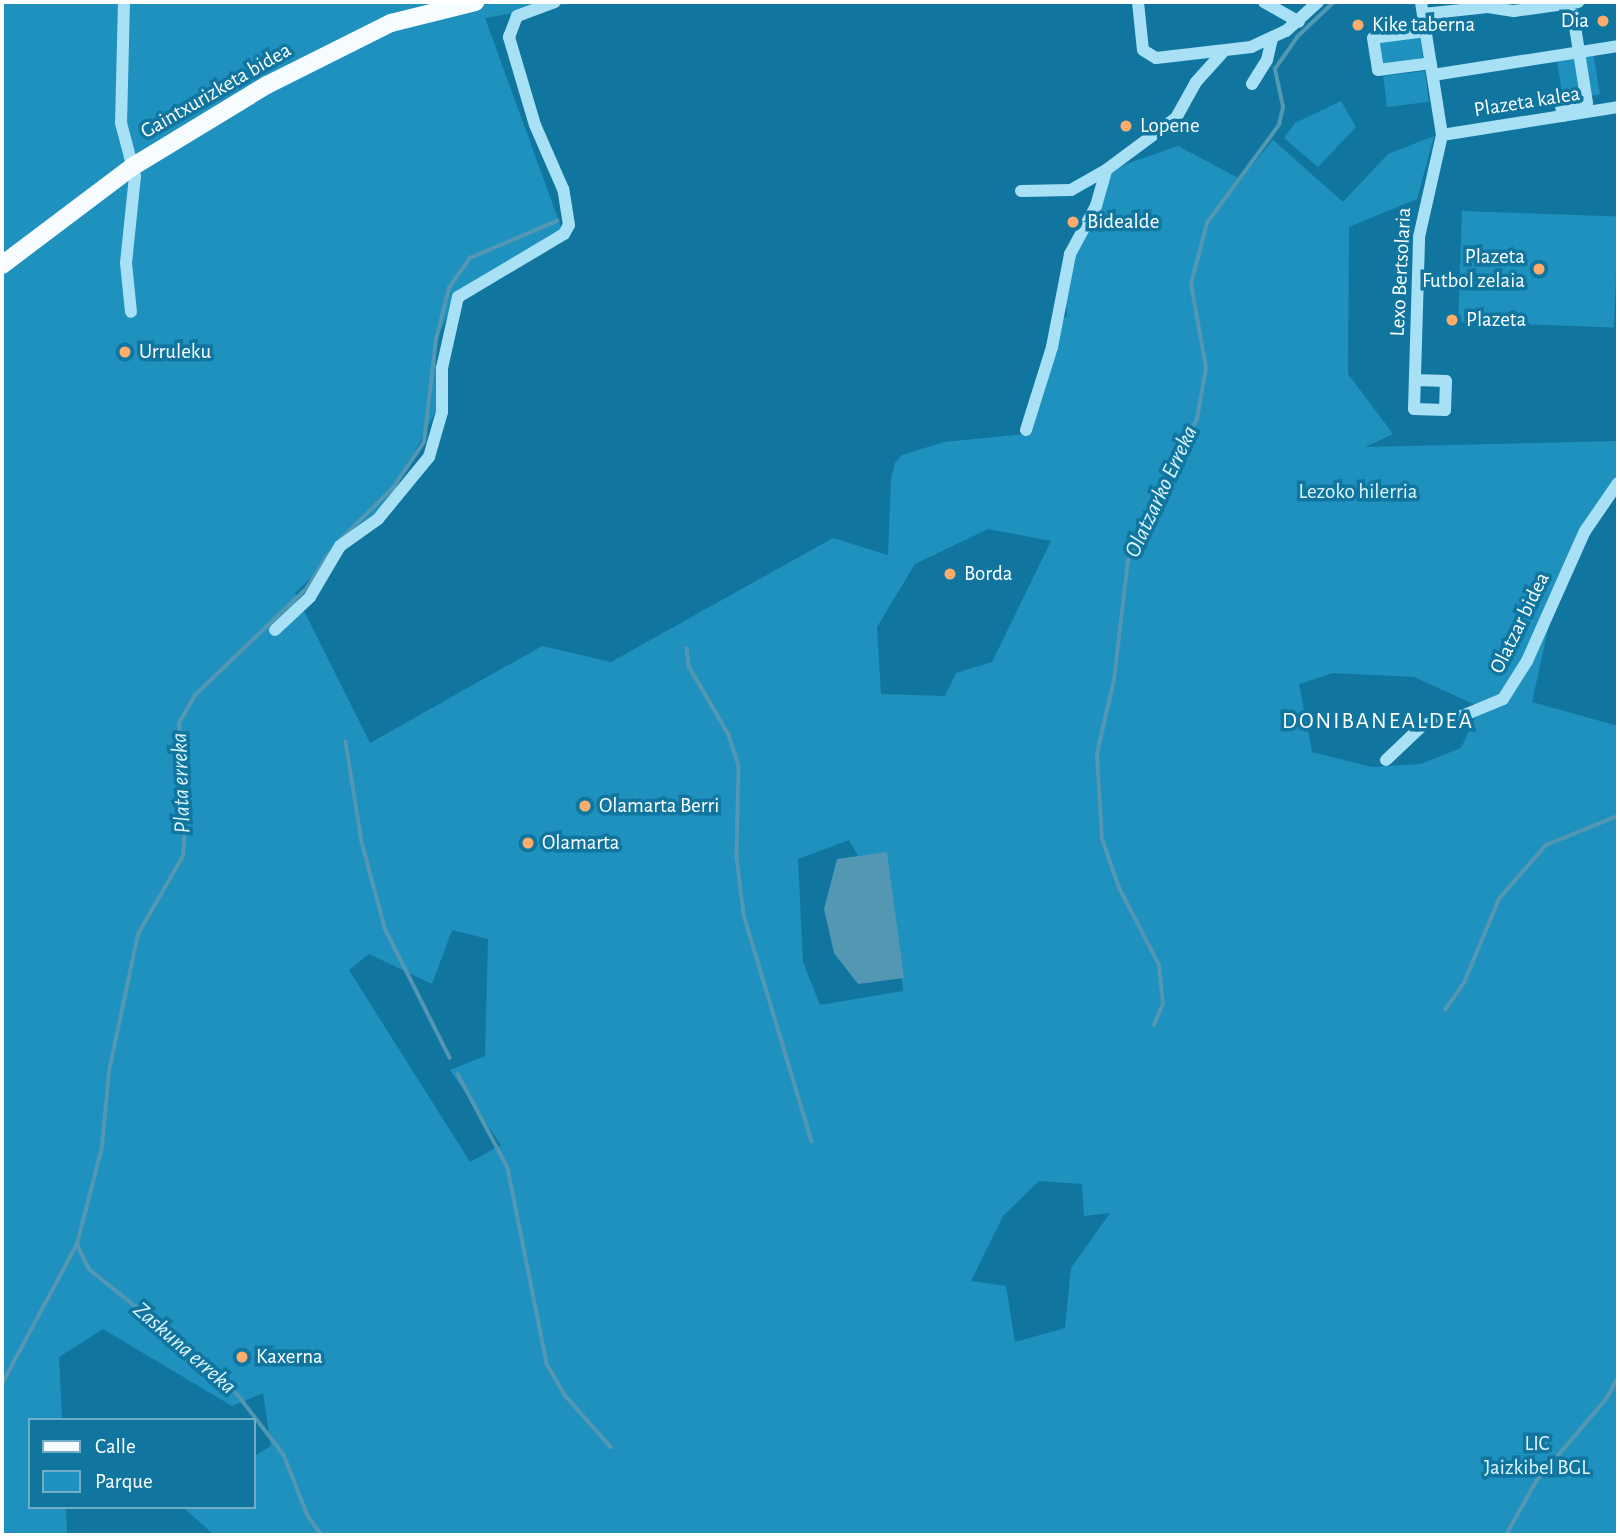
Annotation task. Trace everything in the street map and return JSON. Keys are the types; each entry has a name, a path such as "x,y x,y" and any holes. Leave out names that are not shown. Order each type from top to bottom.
{"main road":[{"name":"Gaintxurizketa bidea","path":"2,265 132,167 267,85 362,34 414,15 475,2"}],"street":[{"path":"124,2 120,112 132,167 126,286 131,312"},
{"path":"275,630 310,597 334,553 378,519 429,457 442,412 442,368 458,297 549,243 569,225 563,190 535,125 509,37 517,16 555,2"},
{"path":"1139,2 1142,42 1151,57 1222,54 1272,40 1299,22 1318,2"},
{"path":"1264,2 1299,22"},
{"path":"1422,8 1575,8 1587,103 1562,106 1563,116"},
{"name":"Lexo Bertsolaria","path":"1415,380 1422,211 1442,135 1422,8"},
{"path":"1426,31 1373,38 1378,69 1432,69 1579,53 1618,46"},
{"path":"1252,84 1267,60 1272,40"},
{"path":"1021,191 1071,190 1106,170 1176,118 1196,82 1222,54"},
{"name":"Plazeta kalea","path":"1442,135 1618,107"},
{"path":"1026,430 1052,347 1070,254 1096,206 1106,170"},
{"name":"Olatzar bidea","path":"1386,760 1423,725 1462,716 1503,698 1527,661 1585,531 1618,483"}],"green space":[{"path":"2,2 579,2 485,18 564,235 457,296 436,340 436,411 389,501 295,593 370,743 542,646 611,662 833,538 888,555 891,479 895,463 902,455 944,442 1027,434 1061,319 1067,316 1065,277 1112,169 1178,146 1240,179 1273,140 1343,202 1388,154 1434,136 1417,199 1349,227 1348,374 1393,434 1365,447 1618,441 1618,484 1555,598 1532,702 1618,726 1618,1535 214,1535 185,1509 256,1509 256,1455 271,1446 263,1393 232,1406 103,1329 59,1357 62,1418 28,1418 28,1509 66,1509 67,1535 2,1535","holes":["988,529 1051,541 992,662 956,673 945,696 881,694 877,627 915,564","1333,673 1414,677 1480,707 1461,748 1420,764 1372,767 1312,752 1299,684","849,840 896,922 903,991 820,1005 803,962 798,859","452,930 488,939 485,1056 450,1070 501,1145 470,1162 349,970 369,954 432,984","1039,1181 1082,1184 1084,1216 1110,1213 1071,1268 1065,1328 1015,1342 1006,1286 971,1281 1003,1216"]},
{"path":"1420,33 1423,61 1378,66 1375,38"},
{"path":"1593,51 1600,94 1563,100 1556,57"},
{"path":"1425,71 1429,102 1387,107 1383,76"},
{"path":"1341,101 1356,127 1318,167 1284,138 1295,123"},
{"name":"Plazeta Futbol zelaia","path":"1462,211 1618,216 1614,327 1458,322"}],"shaded area":[{"path":"887,852 904,978 858,984 834,953 824,909 837,859"}],"waterway":[{"name":"Olatzarko Erreka","path":"1154,1025 1163,1004 1159,965 1119,888 1102,839 1097,754 1114,680 1128,561 1197,419 1206,368 1191,284 1207,223 1279,125 1283,107 1275,69 1297,37 1334,2"},
{"name":"Plata erreka","path":"341,539 393,488 424,442 436,340 449,288 470,258 557,221"},
{"name":"Plata erreka","path":"2,1384 77,1244 102,1147 109,1071 138,934 183,856 186,811 179,723 195,695 307,588 329,553"},
{"path":"687,648 689,666 729,735 739,766 737,857 744,915 812,1141"},
{"path":"346,742 362,842 385,928 450,1058"},
{"path":"1445,1010 1464,983 1499,899 1546,845 1618,816"},
{"path":"458,1074 508,1168 547,1364 564,1394 611,1447"},
{"name":"Zaskuna erreka","path":"77,1244 89,1269 200,1358 238,1395 256,1418"},
{"path":"1506,1535 1537,1480 1607,1398 1618,1377"},
{"name":"Zaskuna erreka","path":"256,1418 284,1455 308,1516 322,1535"}],"place":[{"name":"Dia","path":"1603,21"},
{"name":"Kike taberna","path":"1358,25"},
{"name":"Lopene","path":"1126,126"},
{"name":"Bidealde","path":"1073,222"},
{"name":"Plazeta Futbol zelaia","path":"1539,269"},
{"name":"Plazeta","path":"1452,320"},
{"name":"Urruleku","path":"125,352"},
{"name":"Borda","path":"950,574"},
{"name":"Olamarta Berri","path":"585,806"},
{"name":"Olamarta","path":"528,843"},
{"name":"Kaxerna","path":"242,1357"}],"district":[{"name":"DONIBANEALDEA","path":"1378,722"}],"park label":[{"name":"Lezoko hilerria","path":"1358,492"},
{"name":"LIC Jaizkibel BGL","path":"1537,1456"}]}
